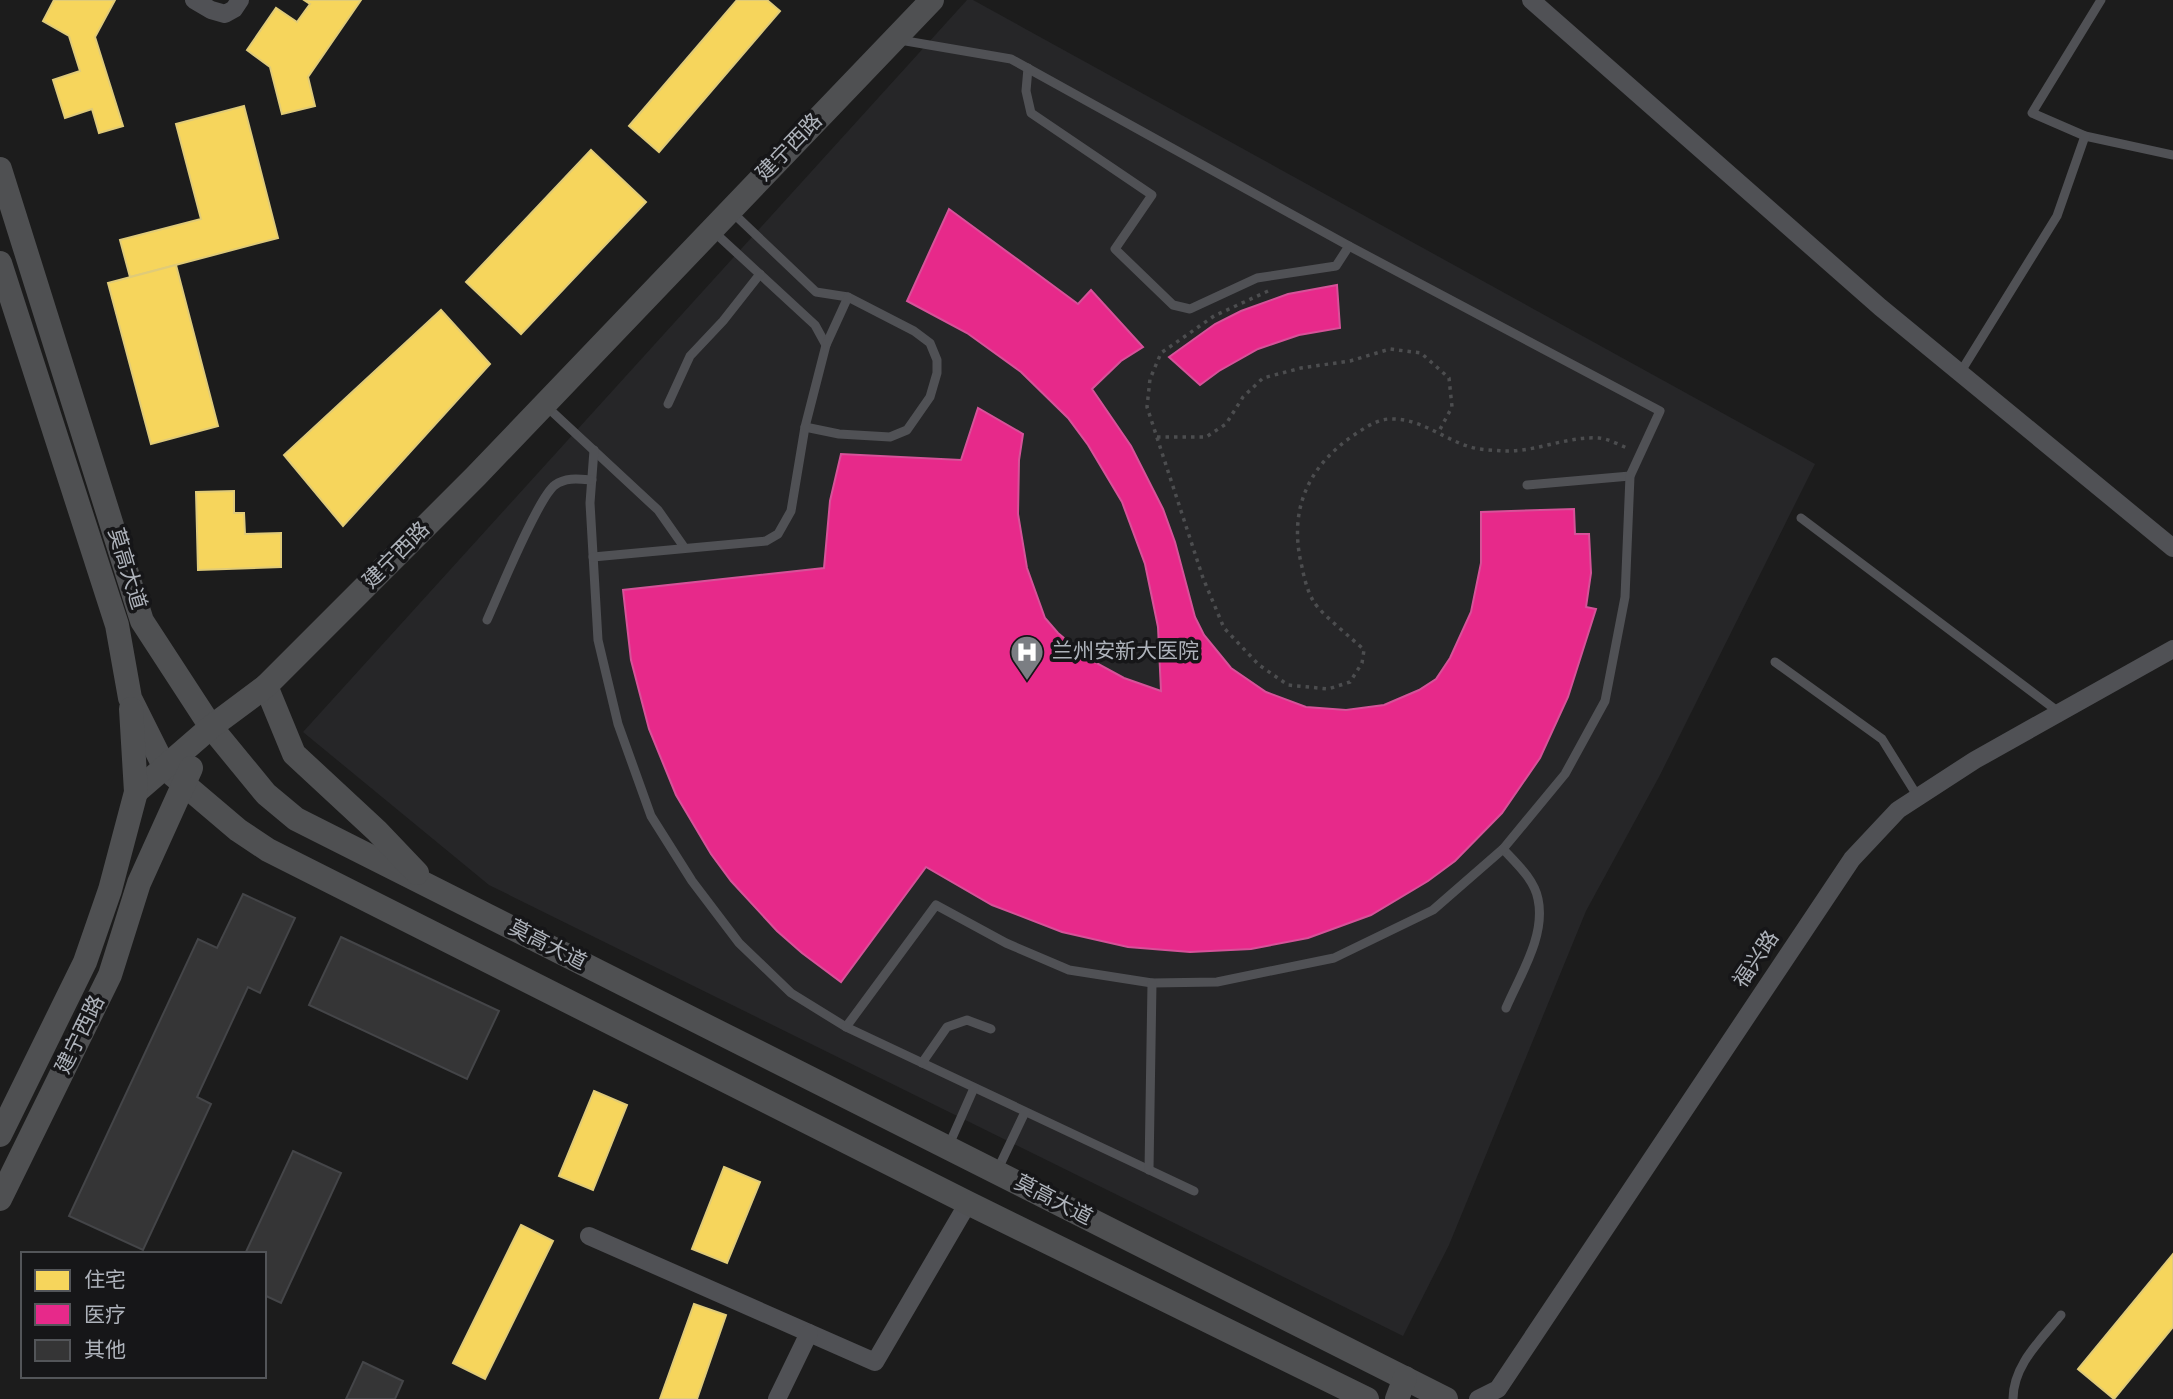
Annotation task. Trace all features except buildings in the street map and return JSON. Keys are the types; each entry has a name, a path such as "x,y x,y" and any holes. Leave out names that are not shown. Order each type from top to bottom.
{"main road":[{"name":"建宁西路","path":"0,1199 110,975 174,775 211,727 266,686 476,476 932,0"},
{"name":"莫高大道","path":"0,169 142,621 211,727 266,794 296,819 996,1172 1401,1389 1446,1399"},
{"name":"莫高大道","path":"0,263 12,316 117,625 130,698 174,775 237,830 268,850 968,1203 1367,1399"},
{"path":"266,686 295,754 377,831 431,887"},
{"name":"建宁西路","path":"0,1135 85,962 110,890 136,792 130,698"},
{"name":"建宁西路","path":"136,792 174,775"}],"street":[{"path":"194,0 211,10 225,14 234,9 240,0"},
{"path":"1531,0 1880,307 2173,548"},
{"name":"福兴路","path":"1478,1399 1498,1389 1852,859 1898,810 1975,760 2173,649"},
{"path":"589,1236 875,1362 968,1203"},
{"path":"777,1399 809,1333"}],"lane":[{"path":"2101,0 2032,113 2085,136 2173,155"},
{"path":"846,1027 936,905 1006,943 1069,970 1152,983 1217,982 1334,958 1433,910 1503,849 1565,774 1605,701 1625,597 1630,477 1660,411 1349,246 1011,59 894,39"},
{"path":"1028,68 1026,90 1031,113 1152,195 1115,249 1173,305 1191,309 1257,278 1336,266 1349,246"},
{"path":"1960,373 2057,216 2085,136"},
{"path":"730,210 816,292 848,297 914,331 930,343 937,360 937,373 930,397 907,430 890,437 839,434 805,427"},
{"path":"712,230 815,325 826,345"},
{"path":"668,404 690,356 723,321 760,274"},
{"path":"593,556 766,541 778,534 791,511 805,427 826,345 848,297"},
{"path":"545,404 658,510 684,547"},
{"path":"594,450 590,503 598,640 618,724 651,816 692,881 738,943 790,993 846,1027 1194,1191"},
{"path":"1527,485 1630,477"},
{"path":"487,620 540,505 553,486 568,479 592,480"},
{"path":"1801,518 2060,713"},
{"path":"1775,662 1882,739 1918,797"},
{"path":"1503,849 1526,874 1538,897 1540,929 1506,1008"},
{"path":"1149,1170 1152,983"},
{"path":"922,1063 947,1027 967,1020 991,1029"},
{"path":"948,1148 974,1088"},
{"path":"996,1172 1025,1112"},
{"path":"2012,1399 2013,1384 2025,1359 2062,1315"}],"path":[{"path":"1270,290 1214,316 1160,353 1150,379 1147,407 1203,578 1224,628 1259,665 1288,685 1328,689 1350,682 1362,663 1364,650 1314,603 1297,548 1298,517 1309,482 1320,464 1343,442 1370,424 1392,418 1416,424 1469,447 1490,450 1514,451 1570,440 1600,438 1641,453"},
{"path":"1157,437 1206,437 1226,424 1243,397 1264,378 1301,368 1350,361 1390,349 1421,353 1449,378 1452,407 1437,433"}],"shaded area":[{"name":"兰州安新大医院","path":"967,0 973,0 1815,464 1660,775 1586,911 1449,1245 1403,1336 489,885 303,732"}],"place":[{"name":"兰州安新大医院","path":"1027,682"}]}
